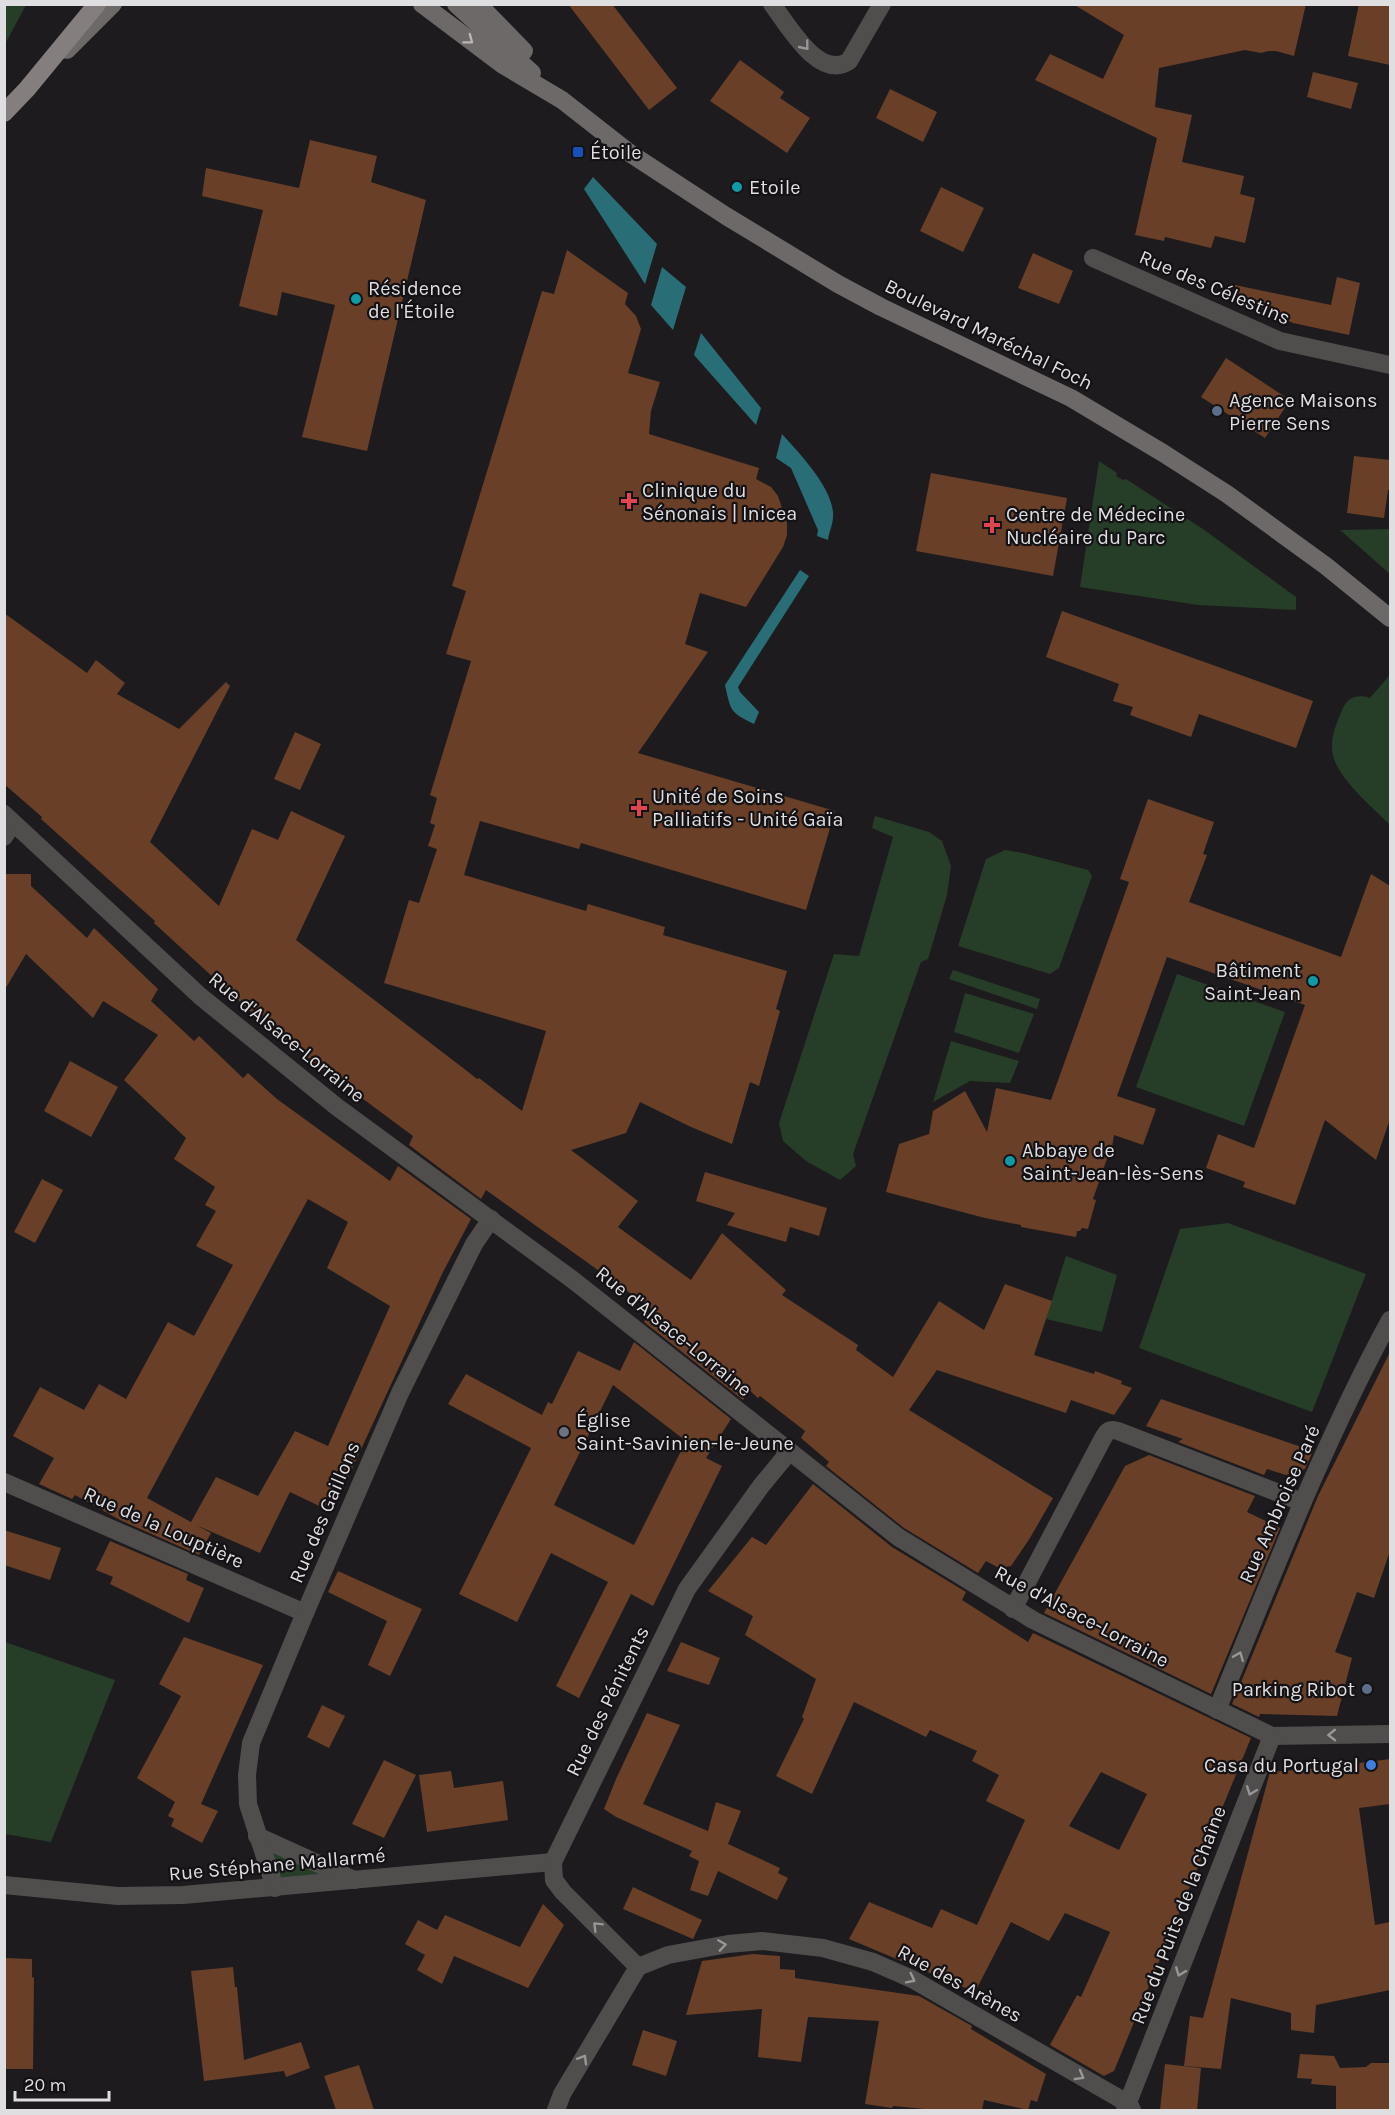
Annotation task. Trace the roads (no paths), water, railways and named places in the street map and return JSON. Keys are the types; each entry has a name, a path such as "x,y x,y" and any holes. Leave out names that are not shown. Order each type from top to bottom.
{"main road":[{"path":"27,89 84,4"},
{"path":"27,89 97,4"},
{"path":"4,113 113,4"},
{"name":"Boulevard Maréchal Foch","path":"422,4 503,65 562,100 632,154 726,216 838,284 1071,398 1163,453 1227,494 1317,559 1390,618"},
{"path":"456,4 562,100"},
{"name":"Boulevard Maréchal Foch","path":"481,7 525,51 562,100"}],"street":[{"path":"772,4 810,52 820,62 834,66 842,66 849,61 882,4"},
{"name":"Rue des Célestins","path":"1093,258 1280,341 1390,365"},
{"name":"Rue d'Alsace-Lorraine","path":"7,824 200,996 337,1107 573,1280 898,1537 1013,1609 1272,1736 1390,1734"},
{"name":"Rue des Gaillons","path":"275,1887 248,1804 247,1775 251,1743 400,1393 474,1244 491,1219"},
{"name":"Rue Ambroise Paré","path":"1217,1710 1302,1502 1390,1320"},
{"path":"1013,1609 1107,1431 1114,1430 1302,1502"},
{"name":"Rue des Pénitents","path":"553,1862 687,1589 761,1486 789,1452"},
{"name":"Rue de la Louptière","path":"4,1482 305,1613"},
{"name":"Rue du Puits de la Chaîne","path":"1128,2108 1272,1736"},
{"path":"257,1836 355,1880"},
{"path":"553,1862 554,1880 563,1892 638,1967 562,2094 556,2110"},
{"name":"Rue Stéphane Mallarmé","path":"4,1885 118,1896 183,1895 553,1862"},
{"name":"Rue des Arènes","path":"638,1967 676,1953 762,1941 791,1943 873,1962 912,1978 1128,2108"}],"water":[{"path":"593,177 657,244 645,284 584,189"},
{"path":"662,267 686,287 673,330 651,305"},
{"path":"701,333 761,408 756,425 694,355"},
{"path":"782,434 815,472 828,495 833,517 828,540 817,536 818,530 791,468 776,458"},
{"path":"800,570 809,576 738,687 759,712 754,724 740,717 733,710 725,685"}],"place":[{"name":"Étoile","path":"578,152"},
{"name":"Etoile","path":"737,187"},
{"name":"Résidence de l'Étoile","path":"356,299"},
{"name":"Agence Maisons Pierre Sens","path":"1217,411"},
{"name":"Clinique du Sénonais | Inicea","path":"629,501"},
{"name":"Centre de Médecine Nucléaire du Parc","path":"992,525"},
{"name":"Unité de Soins Palliatifs - Unité Gaïa","path":"639,808"},
{"name":"Bâtiment Saint-Jean","path":"1313,981"},
{"name":"Abbaye de Saint-Jean-lès-Sens","path":"1010,1161"},
{"name":"Église Saint-Savinien-le-Jeune","path":"564,1432"},
{"name":"Parking Ribot","path":"1367,1689"},
{"name":"Casa du Portugal","path":"1371,1765"}]}
